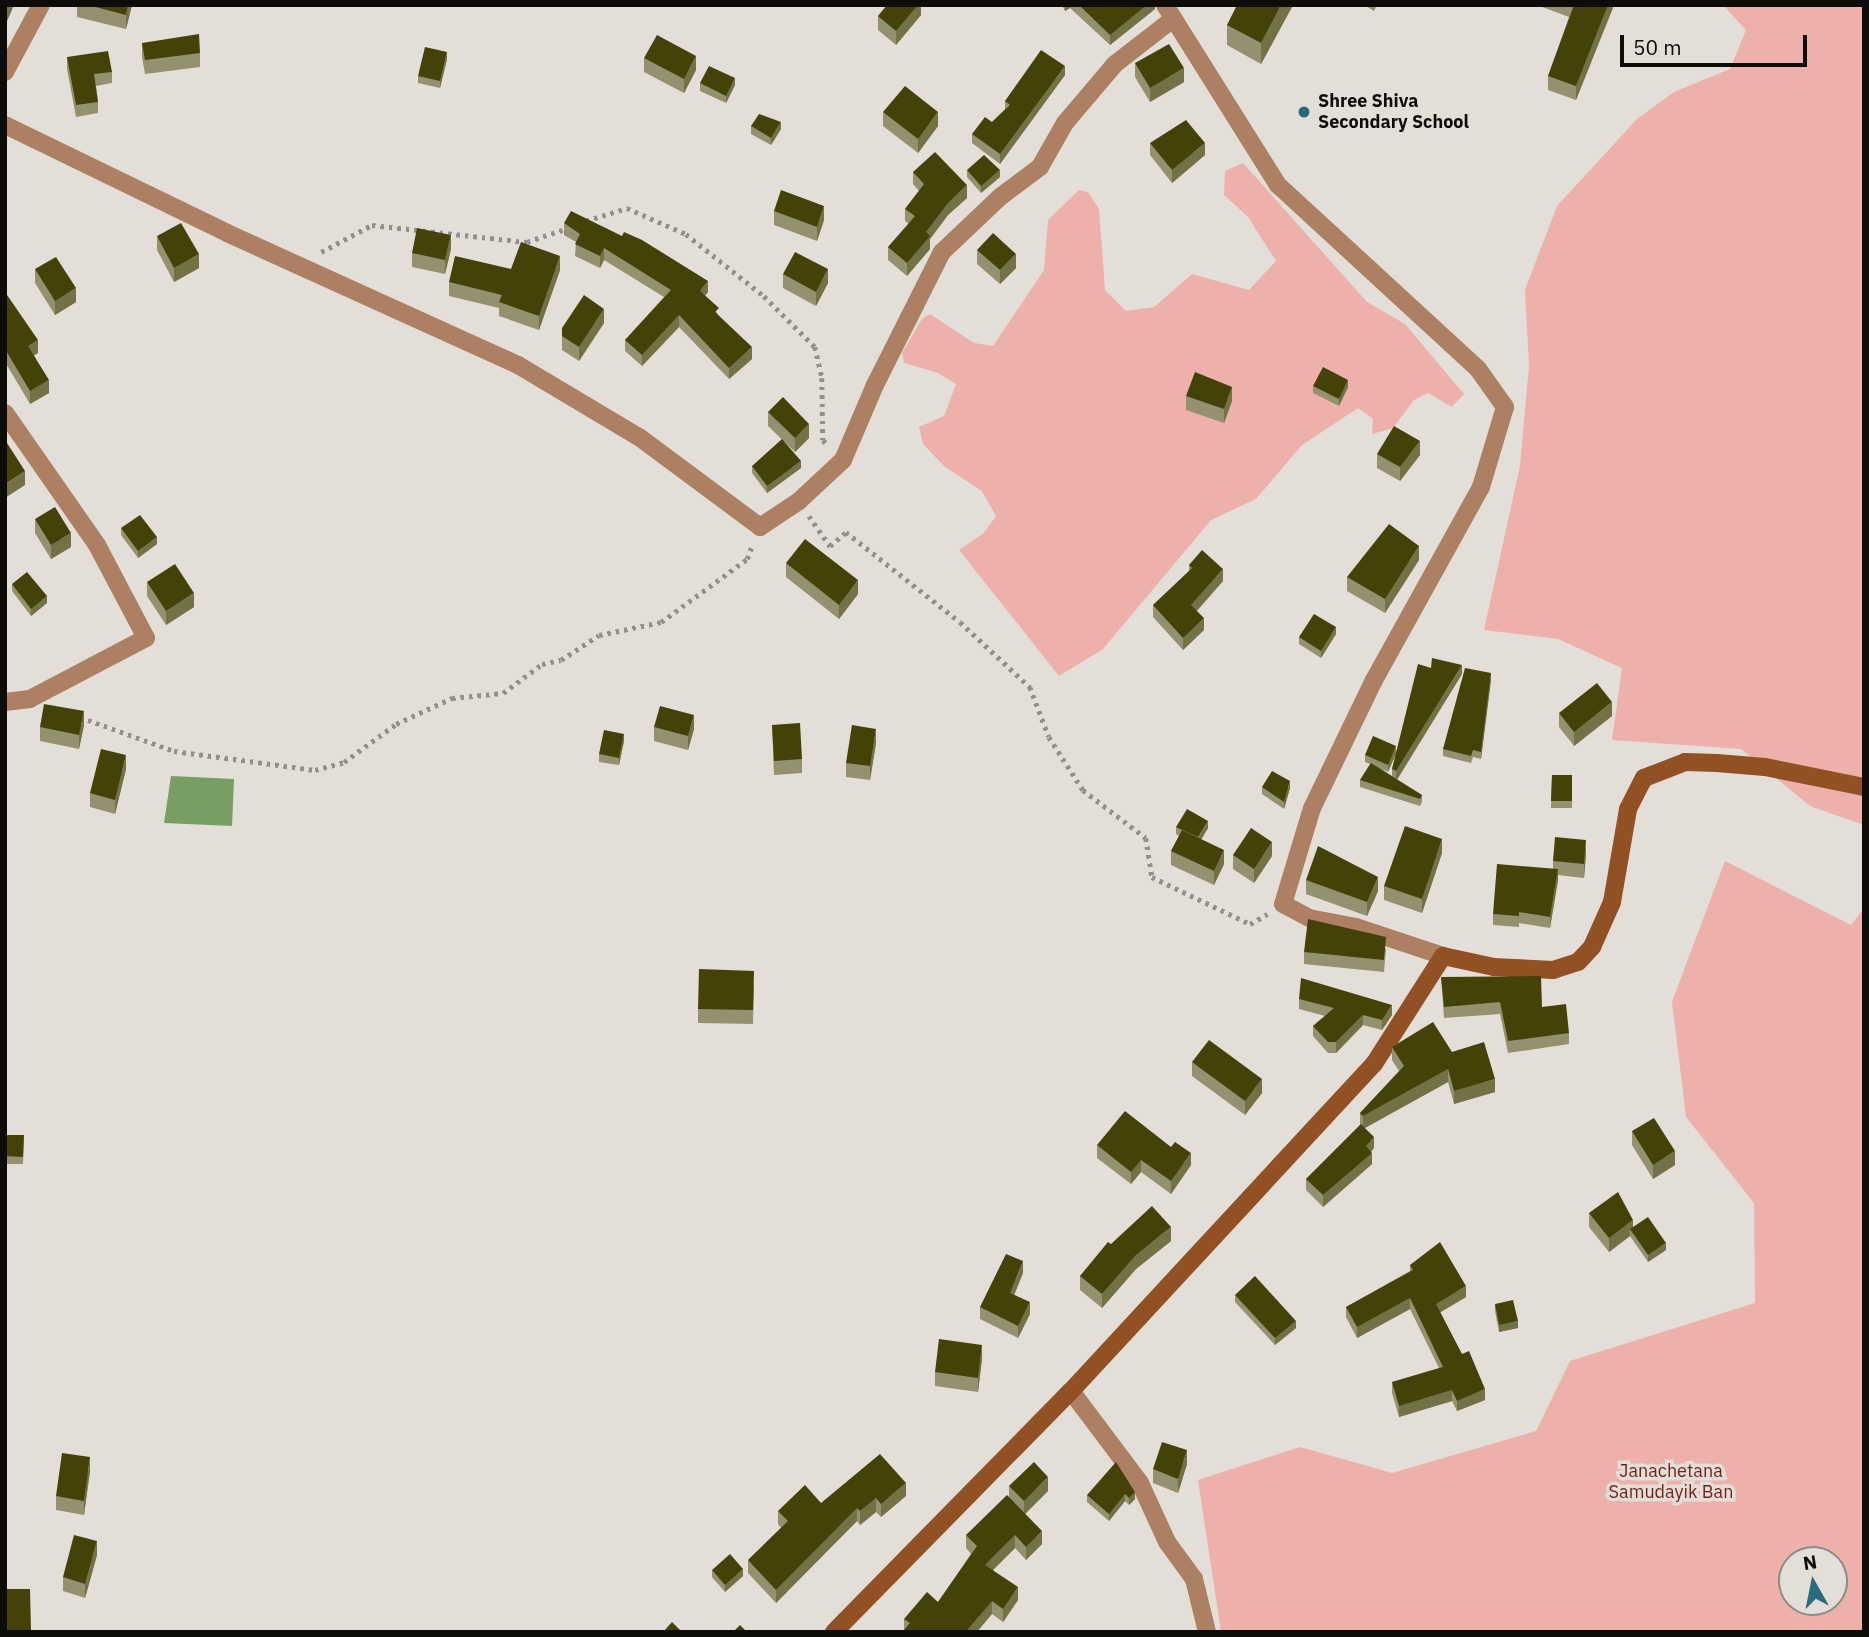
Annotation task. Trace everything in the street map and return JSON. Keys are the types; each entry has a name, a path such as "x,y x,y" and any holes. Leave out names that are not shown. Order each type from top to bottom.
{"street":[{"path":"5,72 41,5"},
{"path":"5,125 297,265 415,315 518,365 639,437 760,527 799,501 843,460 875,385 942,252 1000,197 1040,167 1065,123 1115,64 1169,12 1278,185 1478,369 1505,407 1481,487 1374,680 1312,808 1283,904 1309,918 1356,927 1443,956 1494,967 1553,970 1578,962 1592,947 1612,902 1628,809 1644,778 1660,769 1685,762 1765,767 1864,787"},
{"path":"5,412 97,545 146,638 30,699 5,702"},
{"path":"834,1632 1072,1391 1374,1064 1431,969 1443,956"},
{"path":"1072,1391 1140,1483 1167,1542 1194,1580 1207,1632"}],"path":[{"path":"297,265 372,225 527,242 627,208 686,234 764,296 816,347 822,378 823,440 843,460"},
{"path":"799,501 830,546 846,531 960,622 1030,687 1049,737 1083,790 1146,838 1152,877 1250,924 1283,904"},
{"path":"69,713 174,751 315,770 344,762 396,724 452,698 503,693 542,664 561,660 599,635 661,622 747,559 760,527"}],"green space":[{"path":"1723,5 1864,5 1864,825 1810,806 1741,749 1612,740 1622,668 1558,639 1484,630 1520,466 1529,366 1525,290 1557,206 1637,119 1674,92 1730,69 1746,30"},
{"path":"1243,163 1367,302 1405,324 1464,394 1452,407 1428,393 1414,400 1393,428 1372,434 1373,419 1358,408 1302,445 1256,499 1211,520 1103,649 1059,676 959,550 984,533 996,516 982,491 945,467 923,444 919,427 944,416 956,384 938,373 904,363 902,353 922,319 930,314 974,343 993,346 1044,270 1048,220 1079,190 1088,192 1099,209 1105,290 1126,311 1154,307 1192,274 1249,290 1276,261 1248,217 1224,195 1225,171"},
{"name":"Janachetana Samudayik Ban","path":"1725,861 1851,925 1864,908 1864,1632 1221,1632 1198,1480 1300,1447 1392,1473 1536,1431 1570,1361 1755,1303 1754,1203 1686,1117 1672,1002"}],"shaded area":[{"path":"171,776 234,779 232,826 164,823"}],"building":[{"path":"88,5 128,5 126,15"},
{"path":"887,5 918,5 896,31 878,16"},
{"path":"1079,5 1147,5 1110,35"},
{"path":"1237,5 1281,5 1261,43 1227,25"},
{"path":"1574,5 1608,5 1576,86 1548,76"},
{"path":"199,34 200,53 145,60 142,43"},
{"path":"657,35 696,56 684,79 644,58"},
{"path":"1169,44 1184,68 1150,88 1135,63"},
{"path":"425,47 447,52 440,81 418,76"},
{"path":"1041,50 1065,66 1000,154 972,134 985,117 992,122 1010,105 1005,101"},
{"path":"108,51 112,72 94,74 98,102 76,105 67,57"},
{"path":"709,66 735,78 726,96 700,83"},
{"path":"905,86 938,112 918,139 883,112"},
{"path":"759,114 781,122 771,138 751,126"},
{"path":"1186,120 1205,143 1172,170 1150,143"},
{"path":"935,152 967,185 948,203 926,232 930,236 907,263 888,247 915,216 905,209 924,184 913,172"},
{"path":"984,155 1000,170 981,186 967,170"},
{"path":"781,190 824,206 817,227 774,211"},
{"path":"571,211 622,236 624,232 642,240 708,281 700,291 719,308 715,312 752,347 729,368 679,315 642,355 625,340 671,290 604,248 600,256 575,244 580,234 564,223"},
{"path":"181,223 199,254 174,268 157,236"},
{"path":"417,228 451,235 445,260 412,253"},
{"path":"993,233 1016,254 1000,270 977,250"},
{"path":"521,242 560,256 539,316 499,302 502,295 449,282 455,256 511,269"},
{"path":"795,252 828,269 816,292 783,274"},
{"path":"56,257 76,288 55,301 35,269"},
{"path":"5,292 38,340 28,346 49,380 30,391 5,349"},
{"path":"584,295 604,309 579,347 562,336 562,328"},
{"path":"1323,367 1348,380 1339,399 1313,386"},
{"path":"1195,372 1232,387 1224,409 1186,396"},
{"path":"783,397 809,424 795,438 768,412"},
{"path":"1394,426 1420,441 1400,467 1377,454"},
{"path":"782,439 801,461 767,486 752,466"},
{"path":"7,443 25,471 5,484 5,444"},
{"path":"55,507 71,533 51,545 35,519"},
{"path":"140,515 157,537 138,551 121,528"},
{"path":"1389,524 1419,546 1385,599 1347,577"},
{"path":"805,539 858,580 839,605 786,563"},
{"path":"1202,550 1223,569 1191,605 1204,618 1183,638 1153,605 1192,568 1189,565"},
{"path":"175,564 194,593 166,611 147,582"},
{"path":"27,572 47,596 31,609 12,584"},
{"path":"1314,614 1336,627 1321,651 1299,637"},
{"path":"1432,658 1462,665 1396,771 1392,769 1418,664 1431,668"},
{"path":"1465,668 1491,673 1481,752 1473,750 1471,756 1443,749"},
{"path":"1597,683 1612,702 1574,732 1559,713"},
{"path":"44,704 84,711 79,735 40,727"},
{"path":"660,706 694,715 688,736 654,727"},
{"path":"800,723 802,759 774,761 772,725"},
{"path":"852,725 876,729 870,766 846,763"},
{"path":"604,730 624,734 619,758 599,754"},
{"path":"1373,736 1396,746 1388,765 1365,755"},
{"path":"101,749 126,755 115,800 90,793"},
{"path":"1371,763 1422,795 1420,799 1360,780"},
{"path":"1272,771 1290,781 1284,802 1262,787"},
{"path":"1552,775 1572,775 1572,801 1551,801"},
{"path":"1187,809 1208,821 1198,837 1176,827"},
{"path":"1405,826 1442,839 1422,899 1384,886"},
{"path":"1251,828 1272,842 1254,869 1233,855"},
{"path":"1182,830 1224,850 1214,871 1171,851"},
{"path":"1555,837 1586,840 1584,864 1553,861"},
{"path":"1318,846 1378,877 1367,902 1306,880"},
{"path":"1497,864 1558,869 1550,917 1519,912 1519,916 1493,914"},
{"path":"1308,919 1386,937 1384,960 1304,952"},
{"path":"699,969 754,971 753,1010 698,1009"},
{"path":"1541,976 1542,1007 1566,1004 1569,1033 1508,1041 1500,1002 1444,1007 1441,977"},
{"path":"1301,978 1392,1005 1382,1020 1363,1015 1336,1042 1328,1042 1313,1026 1334,1008 1299,999"},
{"path":"1433,1022 1452,1052 1484,1042 1495,1079 1454,1091 1448,1069 1363,1116 1360,1113 1404,1066 1392,1047"},
{"path":"1209,1040 1262,1079 1245,1101 1192,1062"},
{"path":"1125,1111 1171,1147 1175,1142 1191,1153 1171,1181 1141,1160 1131,1172 1097,1145"},
{"path":"1654,1118 1675,1151 1653,1165 1632,1131"},
{"path":"1361,1124 1374,1137 1366,1146 1372,1153 1323,1195 1306,1179"},
{"path":"5,1135 24,1135 23,1157 5,1156"},
{"path":"1618,1192 1633,1220 1609,1238 1589,1213"},
{"path":"1152,1206 1171,1227 1136,1255 1102,1294 1080,1276 1108,1242 1111,1244"},
{"path":"1648,1217 1666,1243 1648,1255 1630,1229"},
{"path":"1440,1242 1466,1286 1436,1304 1462,1354 1469,1351 1485,1389 1457,1401 1452,1390 1399,1406 1392,1382 1443,1367 1410,1298 1357,1327 1346,1307 1413,1270 1410,1265"},
{"path":"1006,1254 1023,1261 1010,1293 1030,1302 1018,1326 980,1307"},
{"path":"1255,1276 1296,1321 1275,1338 1235,1295"},
{"path":"1513,1300 1518,1321 1499,1325 1495,1304"},
{"path":"939,1339 982,1345 978,1378 935,1372"},
{"path":"1162,1442 1187,1450 1178,1479 1153,1469"},
{"path":"62,1453 90,1457 84,1501 56,1496"},
{"path":"880,1454 906,1483 881,1504 876,1498 860,1511 857,1508 776,1590 748,1560 788,1521 778,1511 805,1485 821,1503"},
{"path":"1034,1462 1048,1477 1024,1501 1009,1486"},
{"path":"1116,1462 1135,1492 1129,1498 1125,1494 1109,1514 1087,1495"},
{"path":"1007,1495 1042,1531 1026,1547 1015,1535 985,1565 1018,1587 1003,1609 992,1601 966,1632 902,1632 910,1623 904,1619 927,1592 938,1602 977,1546 966,1535"},
{"path":"74,1535 97,1541 85,1584 63,1577"},
{"path":"730,1554 743,1569 725,1585 712,1570"},
{"path":"5,1589 30,1589 31,1632 5,1632"},
{"path":"672,1622 682,1632 663,1632"},
{"path":"740,1625 747,1632 733,1632"}],"place":[{"name":"Shree Shiva Secondary School","path":"1304,112"}]}
